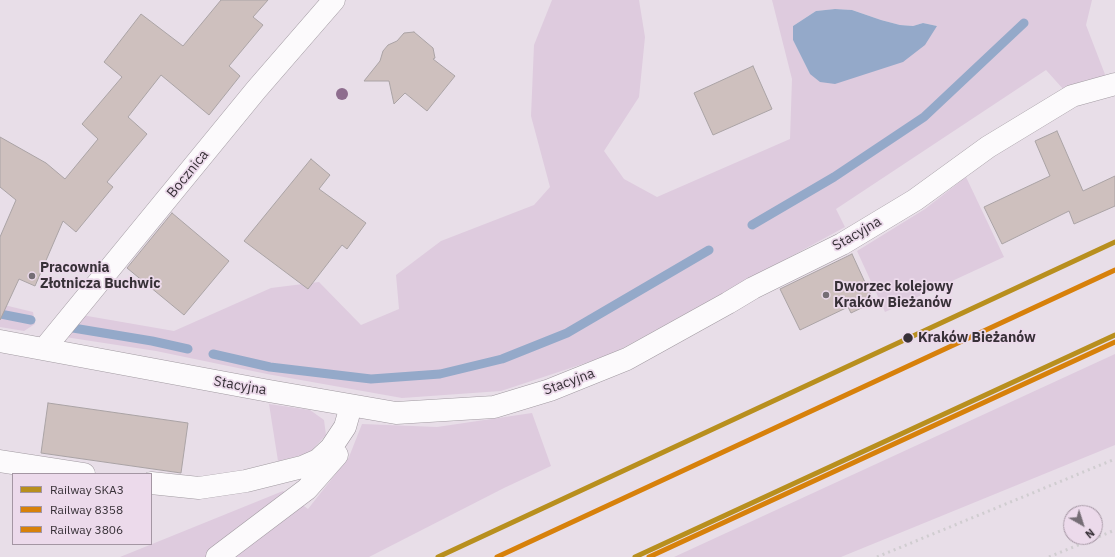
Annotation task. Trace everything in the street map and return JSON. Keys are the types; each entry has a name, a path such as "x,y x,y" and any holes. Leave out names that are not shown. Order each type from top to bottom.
{"street":[{"name":"Bocznica","path":"44,350 256,90 334,0"},
{"name":"Stacyjna","path":"0,340 44,350 396,413 494,407 550,390 627,359 674,334 753,288 842,244 915,200 988,147 1072,96 1115,84"},
{"path":"217,557 307,489 341,451 345,427 351,406"},
{"path":"152,483 199,488 246,482 302,467 318,460 331,448 345,427"},
{"path":"0,461 78,473"}],"shaded area":[{"path":"552,0 639,0 645,37 639,97 604,151 624,179 657,197 790,139 792,79 772,0 1092,0 1086,25 1106,77 1086,80 1064,90 1046,70 836,209 845,227 610,355 501,391 402,398 267,374 156,351 65,337 70,313 174,331 271,288 319,282 361,325 399,309 396,275 441,241 534,205 550,187 531,116 534,45","holes":["835,9 852,10 900,25 913,26 923,23 937,26 810,74 793,40 793,26 816,11"]},
{"path":"966,177 1004,257 885,312 857,251 925,209"},
{"path":"0,304 33,312 35,324 24,331 0,327"},
{"path":"1115,354 1115,445 841,557 674,557"},
{"path":"269,404 310,410 324,420 326,435 309,453 278,461"},
{"path":"532,413 551,466 504,488 369,557 120,557 283,491 308,509 349,457 362,424 437,427"}],"water":[{"path":"835,9 852,10 900,25 913,26 923,23 937,26 925,45 903,62 835,84 820,82 810,74 793,40 793,26 816,11"}],"building":[{"path":"221,0 268,0 253,17 263,25 229,66 240,76 209,115 161,75 128,117 147,134 107,182 113,187 76,232 63,221 35,286 19,279 0,320 0,237 16,200 0,187 0,137 46,163 65,179 98,139 82,124 122,77 104,62 141,14 183,46"},
{"path":"414,32 433,48 435,58 433,59 455,76 427,111 405,93 394,104 389,81 364,81 380,61 383,51 388,45 397,41 404,33"},
{"path":"753,66 772,109 713,135 694,93"},
{"path":"1057,131 1083,191 1115,176 1115,206 1074,224 1069,211 1002,244 984,207 1050,176 1035,141"},
{"path":"311,159 330,175 319,189 366,223 347,249 342,245 308,289 244,241"},
{"path":"172,213 229,261 184,315 127,268"},
{"name":"Dworzec kolejowy Kraków Bieżanów","path":"852,254 874,302 851,313 848,307 800,330 780,289"},
{"path":"48,403 188,423 181,473 41,453"}],"waterway":[{"path":"752,225 834,177 924,117 1024,23"},
{"path":"213,354 270,367 371,379 440,374 502,359 567,333 709,250"},
{"path":"0,314 31,320"},
{"path":"67,327 152,341 188,349"}],"railway":[{"path":"877,557 1115,459"},
{"path":"1049,557 1115,530"}],"rail line":[{"name":"SKA3","path":"438,557 1115,242"},
{"name":"8358","path":"497,557 1115,270"},
{"name":"SKA3","path":"635,557 1115,335"},
{"name":"3806","path":"649,557 1115,342"}],"place":[{"name":"Pracownia Złotnicza Buchwic","path":"32,276"},
{"name":"Dworzec kolejowy Kraków Bieżanów","path":"826,295"},
{"name":"Kraków Bieżanów","path":"908,338"}]}
